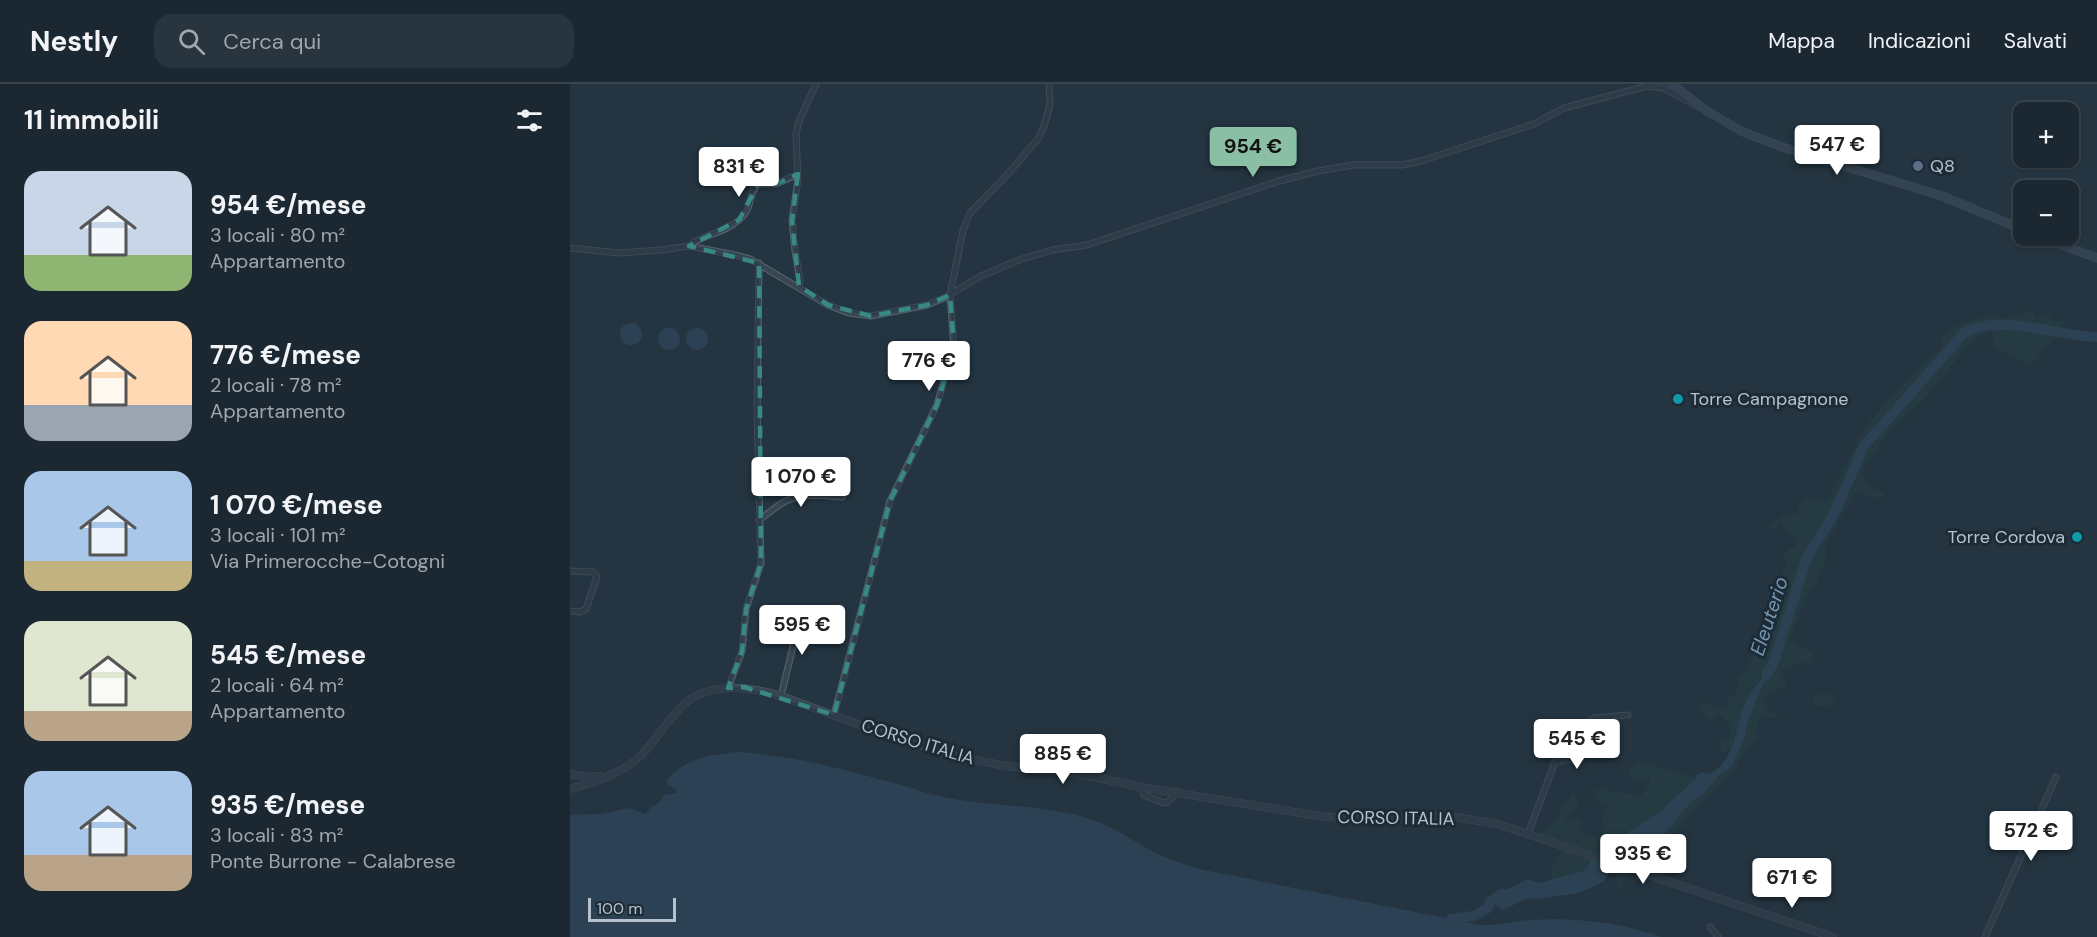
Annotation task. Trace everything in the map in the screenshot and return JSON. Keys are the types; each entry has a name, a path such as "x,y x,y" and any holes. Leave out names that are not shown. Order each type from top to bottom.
{"main road":[{"path":"1672,84 1704,109 1741,131 1764,141 1933,193 2013,226"},
{"path":"2064,246 2097,258"}],"street":[{"path":"799,286 792,221 798,174 796,134 799,121 816,84"},
{"path":"834,715 890,501 937,405 954,347 950,295 963,230 970,213 1038,140 1050,105 1049,84"},
{"path":"570,248 620,253 689,246 750,259 828,305 849,313 871,316 927,305 950,295 981,276 1019,261 1052,250 1087,245 1279,181 1353,165 1401,165 1421,161 1534,124 1564,108 1647,86 1663,88 1691,105 1704,109"},
{"path":"689,246 693,242 721,233 739,220 749,209 753,189 758,184 776,184 798,174"},
{"path":"728,688 742,651 750,593 761,563 759,264"},
{"path":"759,520 785,501 795,497 842,496"},
{"path":"570,571 593,572 597,577 586,609 580,612 570,611"},
{"path":"781,696 797,630 806,610"},
{"name":"CORSO ITALIA","path":"570,789 612,775 638,759 686,701 696,696 728,688 762,690 947,754 1005,766 1080,774 1176,792 1342,818 1415,818 1442,815 1498,824 1833,937"},
{"path":"1528,834 1555,762 1579,758 1584,724 1594,718 1628,715"},
{"path":"570,774 586,777 612,775"},
{"path":"1985,937 2056,777"},
{"path":"1142,786 1144,795 1164,803 1168,802 1176,792"},
{"path":"1710,927 1718,937"}],"highlighted area":[{"path":"798,174 792,221 799,286 828,305 871,316 927,305 950,295 954,347 937,405 890,501 834,715 744,687 728,688 742,651 746,609 761,563 759,263 689,246 739,220 758,184 776,184"}],"green space":[{"path":"2032,311 2036,320 2046,313 2051,321 2064,322 2054,340 2043,347 2038,359 2026,364 1994,347 1993,332 1988,330 1968,346 1927,396 1888,432 1862,472 1869,485 1884,493 1881,499 1856,492 1825,546 1828,552 1815,587 1810,588 1790,639 1812,652 1812,662 1799,663 1780,670 1787,684 1783,688 1779,686 1776,688 1777,692 1768,696 1764,701 1766,708 1778,715 1775,719 1764,714 1757,724 1756,740 1744,750 1737,766 1690,815 1664,847 1662,852 1678,859 1676,866 1643,851 1661,837 1690,803 1705,792 1720,774 1732,766 1745,736 1759,692 1771,668 1756,685 1751,695 1732,749 1723,753 1719,743 1729,740 1731,732 1729,725 1718,714 1711,720 1706,718 1698,704 1705,702 1713,707 1727,706 1729,698 1735,694 1739,680 1757,650 1755,637 1777,588 1776,581 1782,576 1787,562 1782,558 1789,549 1794,548 1799,540 1781,523 1771,528 1768,524 1782,516 1796,514 1799,504 1809,497 1826,502 1864,429 1885,403 1934,353 1939,352 1943,345 1940,339 1942,335 1983,317 2007,319"},
{"path":"1818,693 1830,694 1836,700 1829,704 1829,707 1814,705 1812,701"},
{"path":"1637,760 1693,777 1694,780 1662,810 1618,839 1606,853 1601,854 1538,833 1551,825 1574,791 1578,806 1564,823 1579,819 1582,822 1580,832 1590,839 1594,835 1600,835 1604,832 1601,812 1609,806 1607,803 1599,803 1593,791 1606,788 1613,792 1641,796 1650,781 1649,778 1635,781 1629,773 1629,769"},
{"path":"1562,850 1591,859 1586,870 1551,880 1552,869"},
{"path":"1617,869 1631,874 1623,887 1618,890 1616,878"}],"water":[{"path":"631,323 639,326 642,334 639,342 631,345 623,342 620,334 623,326"},
{"path":"669,328 679,335 680,339 673,349 669,350 659,343 658,339 665,329"},
{"path":"697,328 707,335 708,339 701,349 697,350 687,343 686,339 693,329"},
{"path":"1773,664 1759,692 1745,736 1732,766 1720,774 1705,792 1690,803 1661,838 1639,856 1619,861 1603,882 1579,893 1529,898 1502,910 1494,903 1490,905 1499,893 1528,879 1539,883 1586,870 1591,859 1606,853 1618,839 1662,810 1697,775 1702,772 1710,774 1719,768 1730,753 1747,700"},
{"path":"737,752 814,763 958,800 1037,808 1077,815 1105,825 1165,857 1199,869 1480,925 1548,919 1581,920 1630,928 1662,937 570,937 570,815 600,814 630,808 646,814 664,795 676,793 676,789 667,784 667,780 683,766 699,759"}],"waterway":[{"name":"Eleuterio","path":"1766,675 1773,664 1807,557 1833,516 1864,446 1964,333 1978,327 2011,325 2097,337"},
{"name":"Eleuterio","path":"1451,919 1474,916 1488,908 1490,902 1502,894"}],"place":[{"name":"Q8","path":"1918,166"},
{"name":"Torre Campagnone","path":"1678,399"},
{"name":"Torre Cordova","path":"2077,537"}]}
